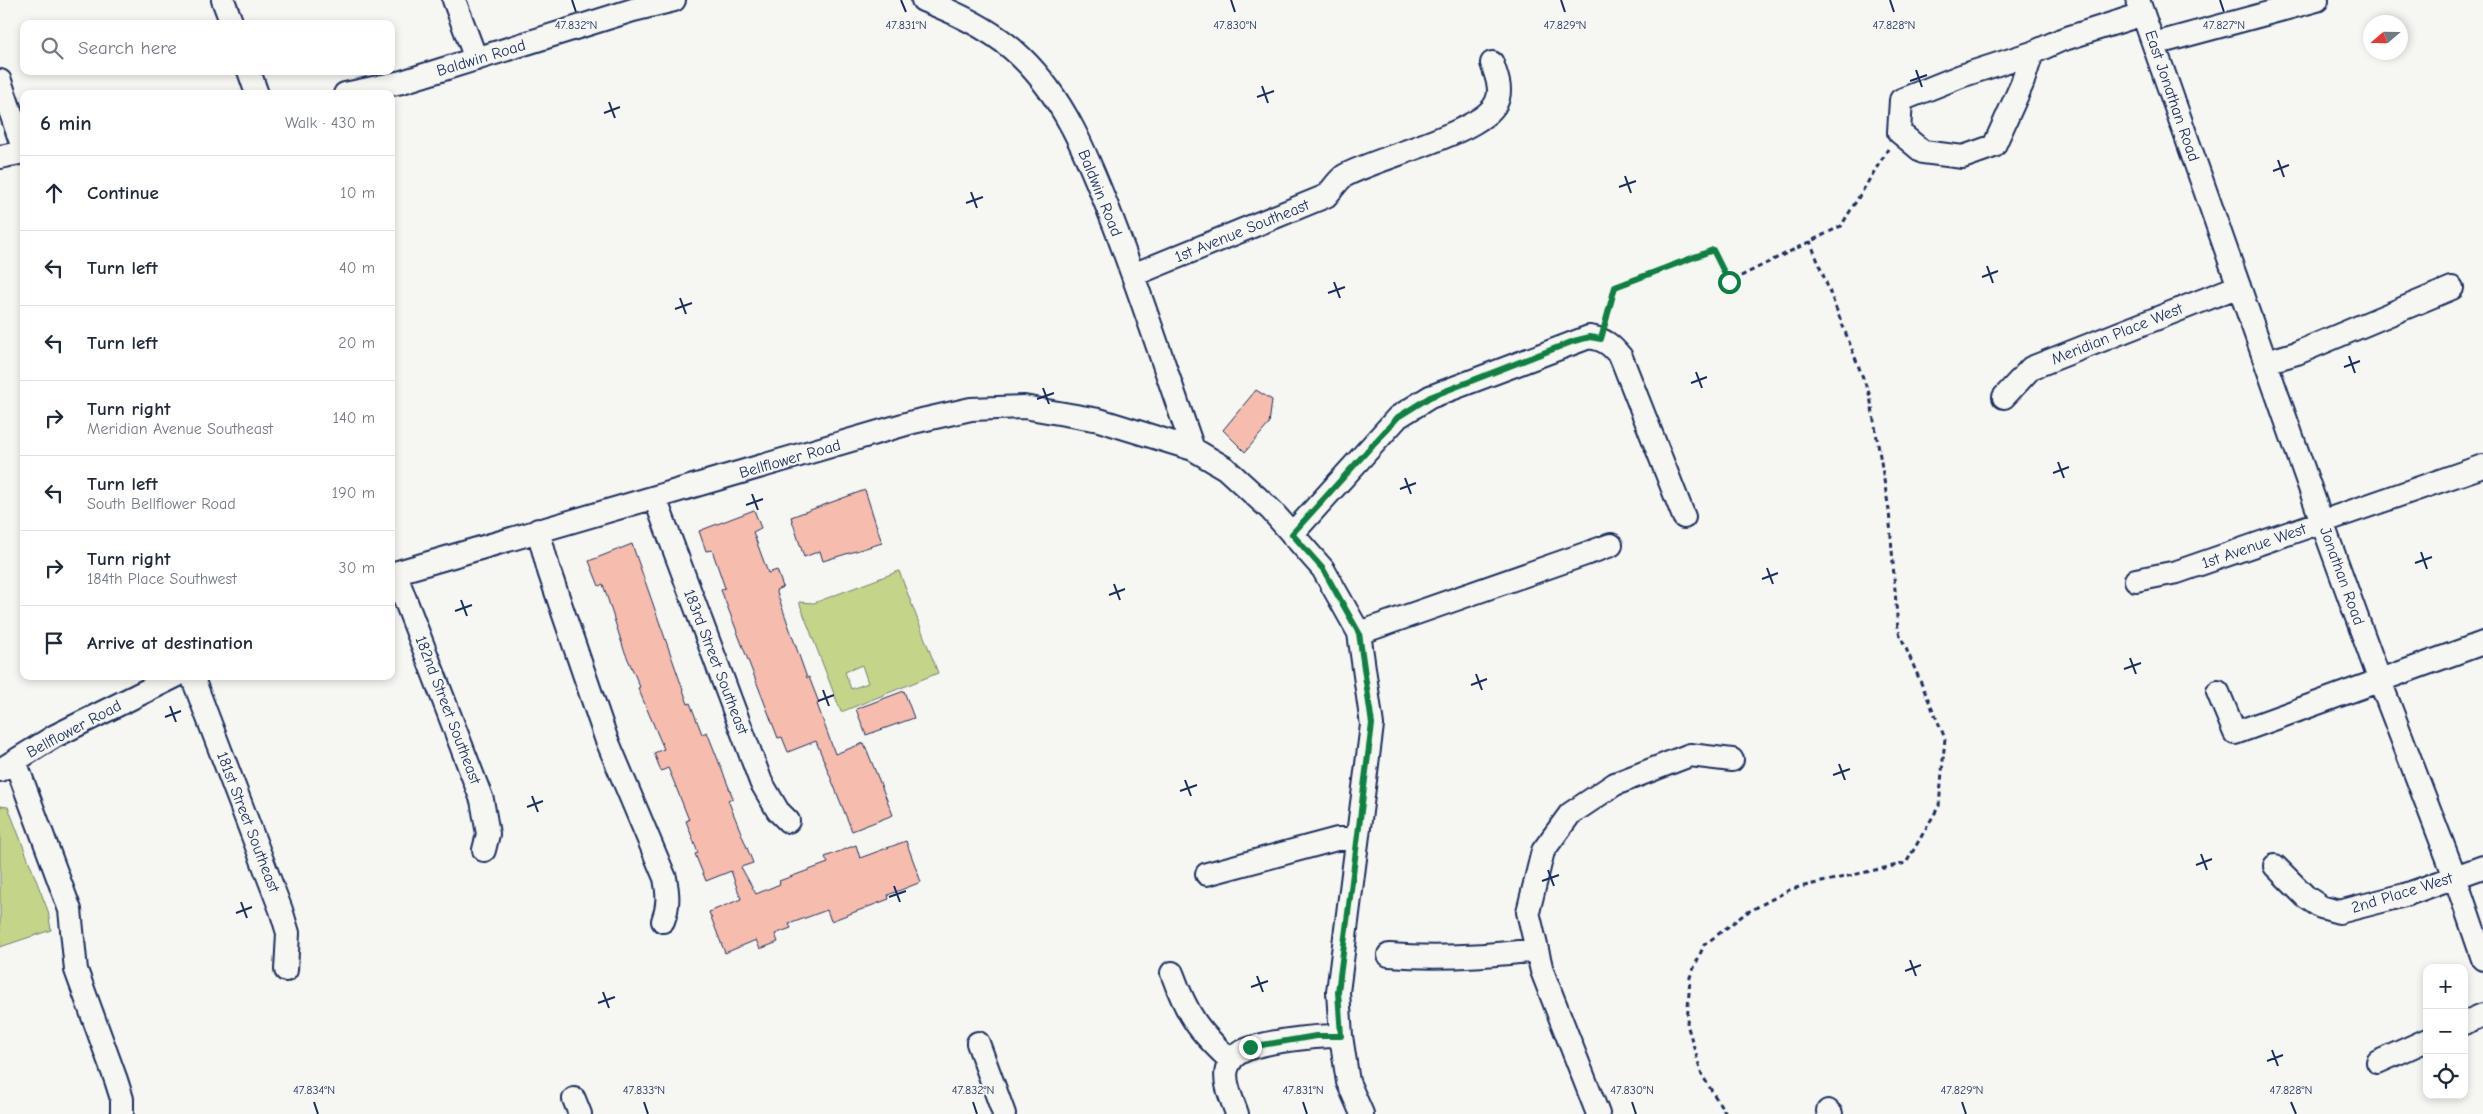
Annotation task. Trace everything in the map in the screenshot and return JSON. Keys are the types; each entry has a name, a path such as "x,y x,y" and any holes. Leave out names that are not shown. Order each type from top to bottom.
{"street":[{"path":"223,0 230,20"},
{"path":"454,0 476,59"},
{"name":"Baldwin Road","path":"364,90 402,82 476,59 632,5 674,0"},
{"path":"2154,44 2264,7 2317,0"},
{"name":"Baldwin Road","path":"931,1 998,39 1020,56 1046,83 1061,105 1088,158 1133,275 1193,449"},
{"path":"2032,52 2022,84 1994,146 1962,157 1923,152 1898,132 1902,100 1961,76 2032,52 2140,7"},
{"name":"East Jonathan Road","path":"2140,7 2206,192"},
{"name":"1st Avenue Southeast","path":"1133,275 1326,196 1343,176 1428,143 1484,116 1496,104 1499,84 1492,62"},
{"path":"250,75 256,90"},
{"path":"0,81 20,139"},
{"path":"0,156 20,152"},
{"name":"Jonathan Road","path":"2206,192 2322,522 2455,877 2483,959"},
{"name":"Meridian Place West","path":"2004,397 2031,368 2239,286"},
{"path":"2266,362 2297,353 2452,288"},
{"path":"1292,534 1386,429 1412,406 1430,397 1574,341 1590,337 1601,339 1612,346 1622,357 1684,516"},
{"name":"Bellflower Road","path":"395,572 913,422 971,408 1024,406 1099,420 1193,449 1225,468 1271,510 1323,569 1359,633"},
{"name":"1st Avenue West","path":"2136,580 2177,572 2483,466"},
{"name":"183rd Street Southeast","path":"655,498 761,782 778,811 788,821"},
{"path":"538,530 549,571 606,738 665,878 668,908 663,921"},
{"path":"1362,1114 1348,1082 1341,1036 1338,992 1372,724 1359,633 1611,545"},
{"name":"182nd Street Southeast","path":"395,578 482,800 488,834 484,850"},
{"path":"2218,692 2235,733 2483,643"},
{"name":"Bellflower Road","path":"7,766 55,736 168,680"},
{"name":"181st Street Southeast","path":"194,680 281,910 288,933 286,970"},
{"path":"1598,1114 1542,971 1528,912 1543,851 1570,814 1614,784 1690,755 1732,760"},
{"path":"7,766 70,910 76,970 116,1080 122,1099 122,1114"},
{"path":"1207,874 1337,840 1357,839"},
{"name":"2nd Place West","path":"2275,866 2306,897 2321,907 2339,912 2405,895 2483,867"},
{"path":"1389,955 1426,958 1484,956 1537,950"},
{"path":"1172,973 1190,1017 1205,1037 1231,1061"},
{"path":"2468,1021 2483,1015"},
{"path":"1238,1114 1228,1088 1226,1070 1234,1056 1250,1047 1316,1036 1341,1036"},
{"path":"2378,1062 2423,1042"},
{"path":"978,1043 1004,1114"}],"path":[{"path":"1601,339 1615,287 1713,250 1729,282 1841,226 1898,132"},
{"path":"1726,1114 1702,1075 1688,1024 1690,976 1704,945 1746,913 1791,889 1906,863 1939,806 1945,738 1898,630 1888,510 1870,396 1810,242"}],"green space":[{"path":"899,571 938,673 841,712 799,602 814,603","holes":["862,665 868,683 851,689 845,672"]},
{"path":"0,806 8,807 48,911 51,930 0,947"}],"building":[{"path":"1256,390 1272,400 1269,424 1245,452 1223,430"},
{"path":"865,490 882,543 823,561 820,551 804,557 791,517"},
{"path":"754,510 761,528 753,532 768,573 777,570 783,587 776,590 807,678 809,677 819,703 817,704 835,754 864,743 893,815 852,831 816,741 788,752 782,737 778,738 721,590 725,588 712,550 706,551 699,531"},
{"path":"632,544 688,704 690,703 702,734 707,732 733,798 728,800 753,863 741,867 756,894 780,884 779,881 828,863 825,857 856,845 860,858 906,841 921,882 888,895 889,899 831,921 827,910 789,924 791,928 775,934 778,942 760,949 756,940 725,953 709,912 741,899 731,871 706,881 695,854 698,853 686,821 689,820 674,782 668,768 661,771 654,753 664,749 638,688 640,687 624,650 603,584 599,586 589,561"},
{"path":"904,691 914,718 866,735 856,709"}],"route":[{"path":"1250,1047 1316,1036 1341,1036 1338,992 1372,724 1359,633 1323,569 1292,534 1386,429 1412,406 1430,397 1574,341 1590,337 1601,339 1615,287 1713,250 1729,282"}]}
